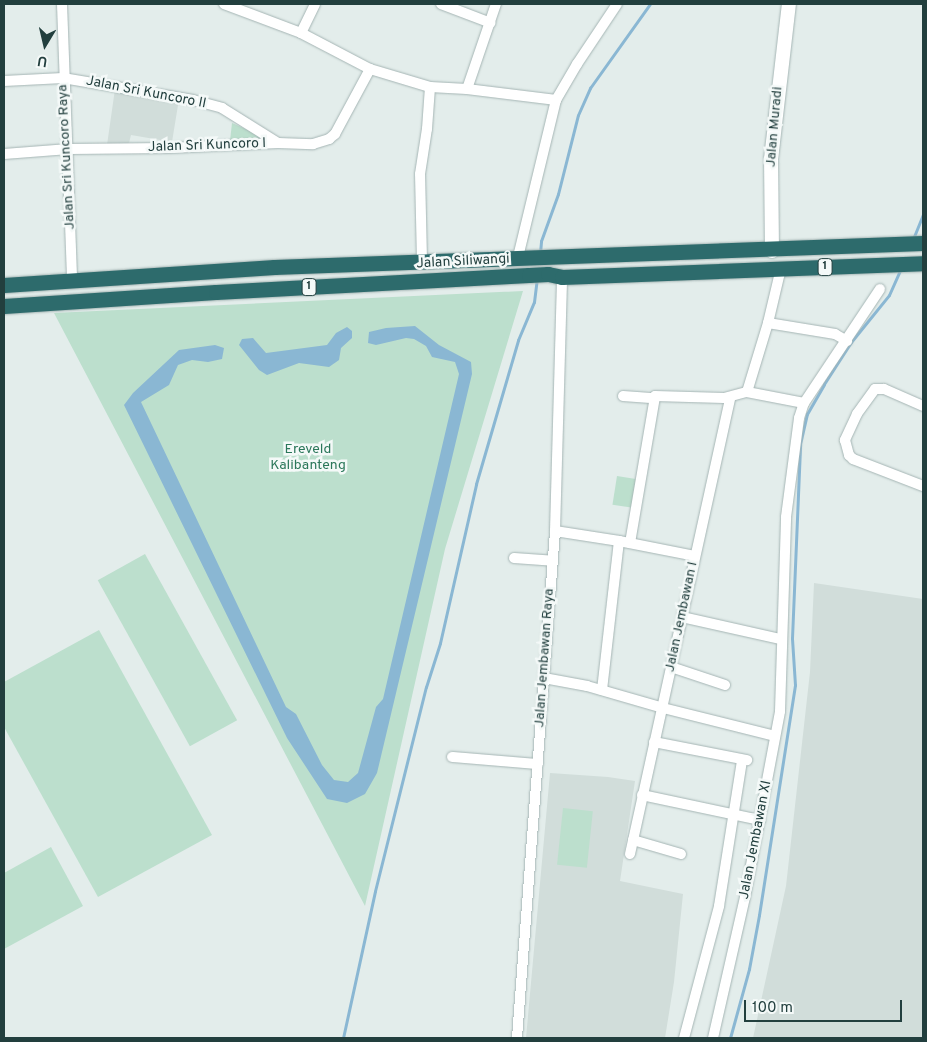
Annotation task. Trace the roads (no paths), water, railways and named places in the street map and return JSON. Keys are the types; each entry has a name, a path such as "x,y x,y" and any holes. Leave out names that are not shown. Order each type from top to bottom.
{"highway":[{"name":"Jalan Siliwangi","path":"4,285 274,267 548,256 772,251 923,243"},
{"name":"Jalan Siliwangi","path":"4,306 226,291 529,275 555,276 923,263"}],"street":[{"name":"Jalan Sri Kuncoro Raya","path":"62,4 63,78 69,149 72,280"},
{"path":"224,4 301,33 370,69 430,87 468,89 556,100"},
{"path":"301,33 315,4"},
{"path":"441,4 491,23"},
{"path":"468,89 496,4"},
{"path":"525,257 556,100 577,64 617,4"},
{"name":"Jalan Muradi","path":"772,251 771,159 789,4"},
{"name":"Jalan Sri Kuncoro I","path":"4,154 69,149 169,148 278,142 314,144 329,139 335,134 370,69"},
{"name":"Jalan Sri Kuncoro II","path":"4,81 63,78 193,100 222,108 278,142"},
{"path":"422,261 420,174 427,129 430,87"},
{"path":"747,392 768,323 781,268"},
{"name":"Jalan Jembawan Raya","path":"518,1038 555,531 555,276"},
{"path":"682,617 780,639 786,517 796,431 804,402 847,341 880,289"},
{"path":"768,323 835,334 847,341"},
{"path":"923,406 884,389 875,389 871,392 847,432 845,440 849,456 923,486"},
{"path":"623,396 730,398 747,392 804,402"},
{"path":"630,543 655,397"},
{"name":"Jalan Jembawan I","path":"630,854 730,398"},
{"path":"555,531 695,556"},
{"path":"602,690 619,541"},
{"path":"514,558 553,561"},
{"name":"Jalan Jembawan XI","path":"713,1038 745,897 780,711 780,639"},
{"path":"671,667 725,685"},
{"path":"544,678 602,690 663,708 775,736"},
{"path":"654,742 745,760 719,906 684,1038"},
{"path":"452,758 538,764"},
{"path":"642,795 760,820"},
{"path":"633,840 681,854"}],"water":[{"path":"415,326 439,345 471,362 472,374 377,773 365,794 347,803 327,799 287,738 124,405 133,393 179,350 215,345 224,348 222,359 208,362 192,360 178,365 169,385 141,402 286,707 296,714 322,765 334,780 348,782 358,773 376,707 383,699 459,374 455,362 432,357 426,346 414,339 406,338 376,345 368,343 369,332 386,328"},
{"path":"347,327 352,331 352,338 341,348 339,360 329,367 299,363 267,375 259,370 239,345 242,339 253,338 266,353 327,345 336,333"}],"waterway":[{"path":"540,253 541,241 558,194 578,115 590,88 650,4"},
{"path":"913,239 923,214"},
{"path":"730,1038 749,969 759,915 795,685 792,638 800,444 807,414 824,384 851,342 889,295 900,270"},
{"path":"343,1038 375,891 426,687 440,643 476,484 518,340 534,302 537,279"}],"park label":[{"name":"Ereveld Kalibanteng","path":"308,458"}]}
